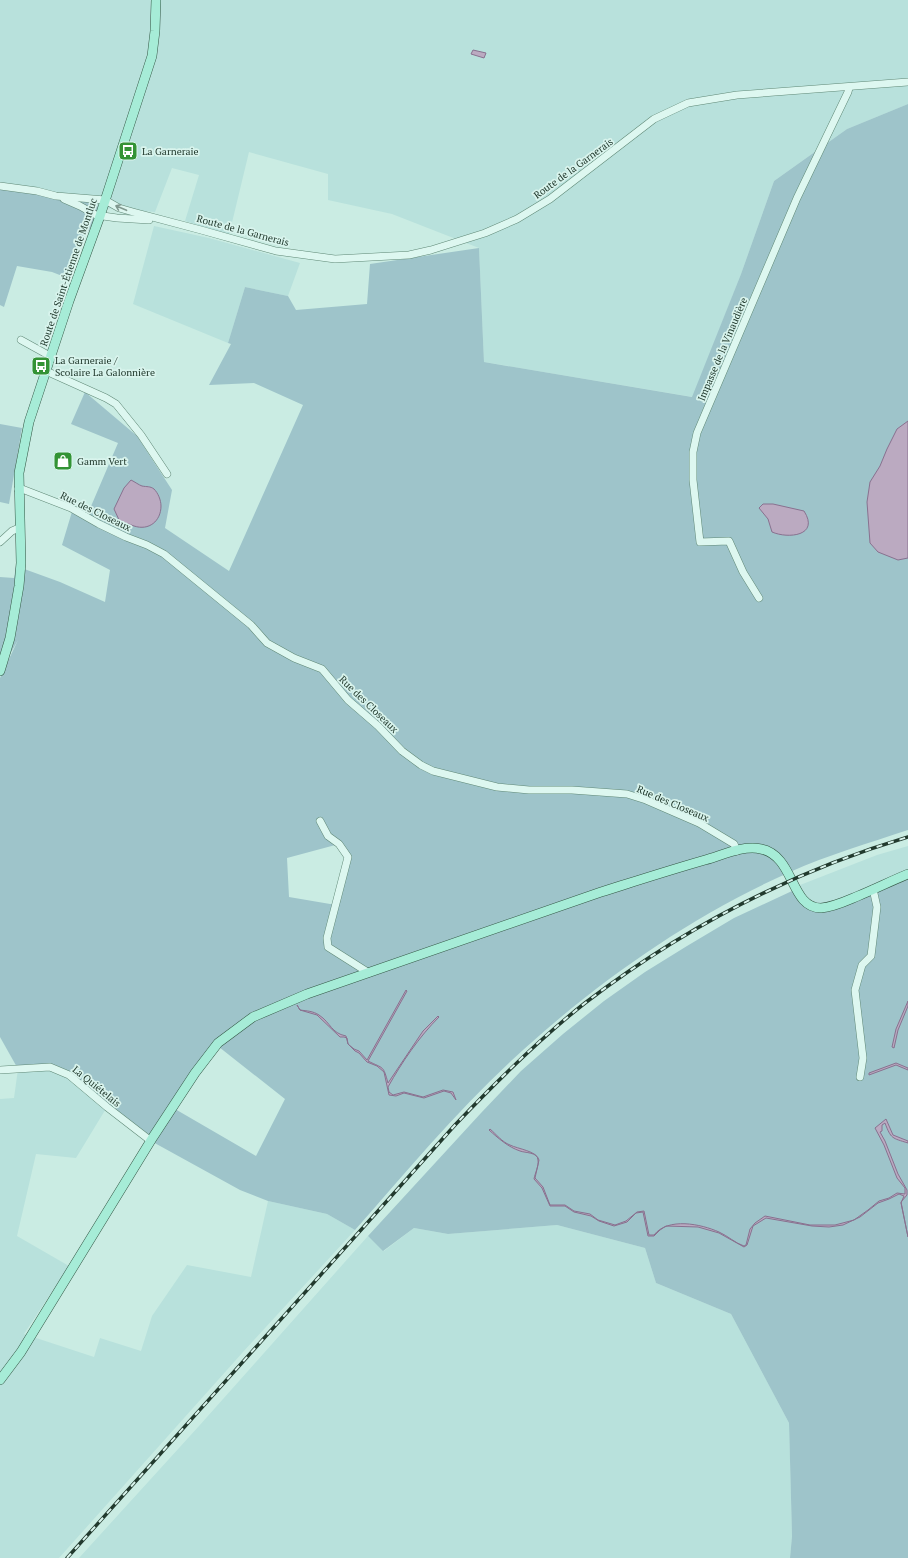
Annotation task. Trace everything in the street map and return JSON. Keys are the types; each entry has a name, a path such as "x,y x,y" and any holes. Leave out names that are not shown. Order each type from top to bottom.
{"main road":[{"name":"Route de Saint-Étienne de Montluc","path":"0,671 10,638 17,606 20,563 18,489 20,459 29,422 68,301 100,216 152,56 155,31 156,0"},
{"path":"0,1380 21,1352 151,1141 195,1073 218,1044 253,1017 293,1000 646,877 737,851 752,848 768,851 780,860 804,901 819,908 840,903 908,874"}],"street":[{"name":"Route de la Garnerais","path":"105,200 119,208 276,251 335,259 409,255 431,250 472,237 517,219 550,199 654,119 688,103 737,95 849,88 908,82"},
{"name":"Impasse de la Vinaudière","path":"759,598 743,572 729,541 700,542 693,480 692,452 697,433 797,198 849,88"},
{"path":"0,186 37,191 56,196 105,200"},
{"name":"Route de la Garnerais","path":"56,196 100,216 165,221"},
{"path":"21,340 50,356"},
{"path":"46,372 106,398 116,404 142,435 167,474"},
{"name":"Rue des Closeaux","path":"18,489 22,489 71,508 99,524 164,554 251,625 267,643 294,658 322,670 348,700 378,726 402,752 421,766 433,771 497,788 572,790 627,794 646,800 699,823 734,844 737,851"},
{"path":"0,542 12,531 19,528"},
{"path":"320,821 328,836 339,844 348,857 327,938 328,947 369,973"},
{"path":"860,1077 863,1058 855,990 862,965 871,956 877,907 873,889"},
{"name":"La Quiételais","path":"0,1070 50,1067 69,1075 151,1141"}],"shaded area":[{"path":"0,0 908,0 908,104 847,129 774,181 741,274 693,397 484,362 479,248 392,214 328,200 328,174 249,152 229,235 185,221 199,175 172,168 155,212 103,208 0,186"},
{"path":"473,50 486,53 484,58 471,54"},
{"path":"908,104 908,830 819,860 752,890 678,932 609,979 575,1005 490,1081 431,1143 355,1230 327,1214 268,1201 240,1190 151,1141 153,1137 107,1107 69,1075 50,1067 18,1069 0,1037 0,678 18,640 0,672 0,577 14,578 16,566 60,582 105,602 110,570 62,545 74,505 89,511 118,443 71,424 85,392 137,436 172,490 165,528 229,571 303,405 254,383 209,385 231,344 228,343 245,287 288,296 296,310 367,304 370,264 479,248 484,362 692,397 741,274 774,181 847,129","holes":["339,844 348,857 336,905 289,897 287,858","219,1047 285,1099 256,1156 175,1109"]},
{"path":"0,186 79,199 103,208 80,244 70,279 52,272 17,266 4,307 0,305"},
{"path":"154,226 209,238 300,263 288,296 245,287 228,343 133,304"},
{"path":"908,421 908,558 898,560 878,552 870,543 867,502 870,482 880,466 897,429"},
{"path":"0,424 22,428 9,504 0,502"},
{"path":"131,480 142,486 153,488 159,497 161,506 159,516 153,524 149,526 139,527 120,522 114,509 124,488"},
{"path":"763,504 773,504 804,511 808,519 808,526 800,534 786,535 772,532 768,519 759,508"},
{"path":"908,846 908,874 819,908 795,887 877,855"},
{"path":"908,874 908,1558 790,1558 792,1536 789,1423 731,1314 656,1283 645,1248 557,1225 448,1234 414,1228 383,1251 368,1236 521,1071 563,1034 604,1001 645,972 734,918 792,891 797,891 819,908"},
{"path":"406,990 407,991 368,1061 382,1068 384,1070 388,1083 423,1031 438,1016 439,1017 418,1041 399,1068 388,1087 389,1092 393,1095 404,1092 423,1097 443,1090 453,1092 456,1100 451,1093 444,1091 424,1098 404,1093 396,1096 389,1095 384,1072 377,1066 367,1062 348,1044 359,1051 367,1060"},
{"path":"908,1001 908,1006 898,1030 894,1048 892,1047 896,1029"},
{"path":"300,1010 319,1015 337,1033 346,1036 346,1038 340,1037 317,1015"},
{"path":"896,1063 908,1068 908,1070 896,1065 869,1075 869,1073"},
{"path":"50,1067 69,1075 107,1107 76,1158 36,1154 17,1236 69,1266 24,1334 94,1357 100,1338 141,1351 152,1316 187,1265 251,1277 268,1201 327,1214 355,1230 243,1352 59,1558 0,1558 0,1099 14,1098 18,1069"},
{"path":"886,1119 893,1135 908,1141 908,1143 895,1139 889,1132 885,1123 882,1125 882,1131 880,1132 898,1174 907,1190 907,1195 902,1201 904,1196 899,1194 878,1203 860,1217 855,1219 879,1201 889,1198 897,1193 905,1194 905,1188 897,1178 884,1145 875,1128"},
{"path":"490,1129 507,1144 535,1154 538,1157 539,1160 538,1167 538,1160 536,1156 511,1147 500,1139 489,1130"},
{"path":"537,1167 535,1178 543,1187 550,1205 565,1205 574,1211 590,1214 598,1220 615,1225 626,1221 637,1212 644,1211 649,1235 654,1235 663,1228 654,1236 648,1236 643,1212 636,1213 627,1222 614,1226 599,1221 591,1216 574,1212 565,1206 550,1206 542,1188 534,1179"},
{"path":"765,1216 810,1225 835,1225 853,1220 843,1225 829,1227 812,1226 766,1218 753,1226 747,1245 744,1247 719,1233 698,1227 667,1226 685,1224 712,1229 744,1246 746,1245 750,1229 755,1223"},
{"path":"557,1225 645,1248 656,1283 731,1314 789,1423 792,1536 790,1558 79,1558 368,1236 384,1251 414,1228 448,1234"}],"railway":[{"path":"67,1558 455,1125 502,1077 551,1032 585,1003 622,976 699,927 739,905 822,867 908,837"}],"place":[{"name":"La Garneraie","path":"128,151"},
{"name":"La Garneraie / Scolaire La Galonnière","path":"41,366"},
{"name":"Gamm Vert","path":"63,461"}]}
